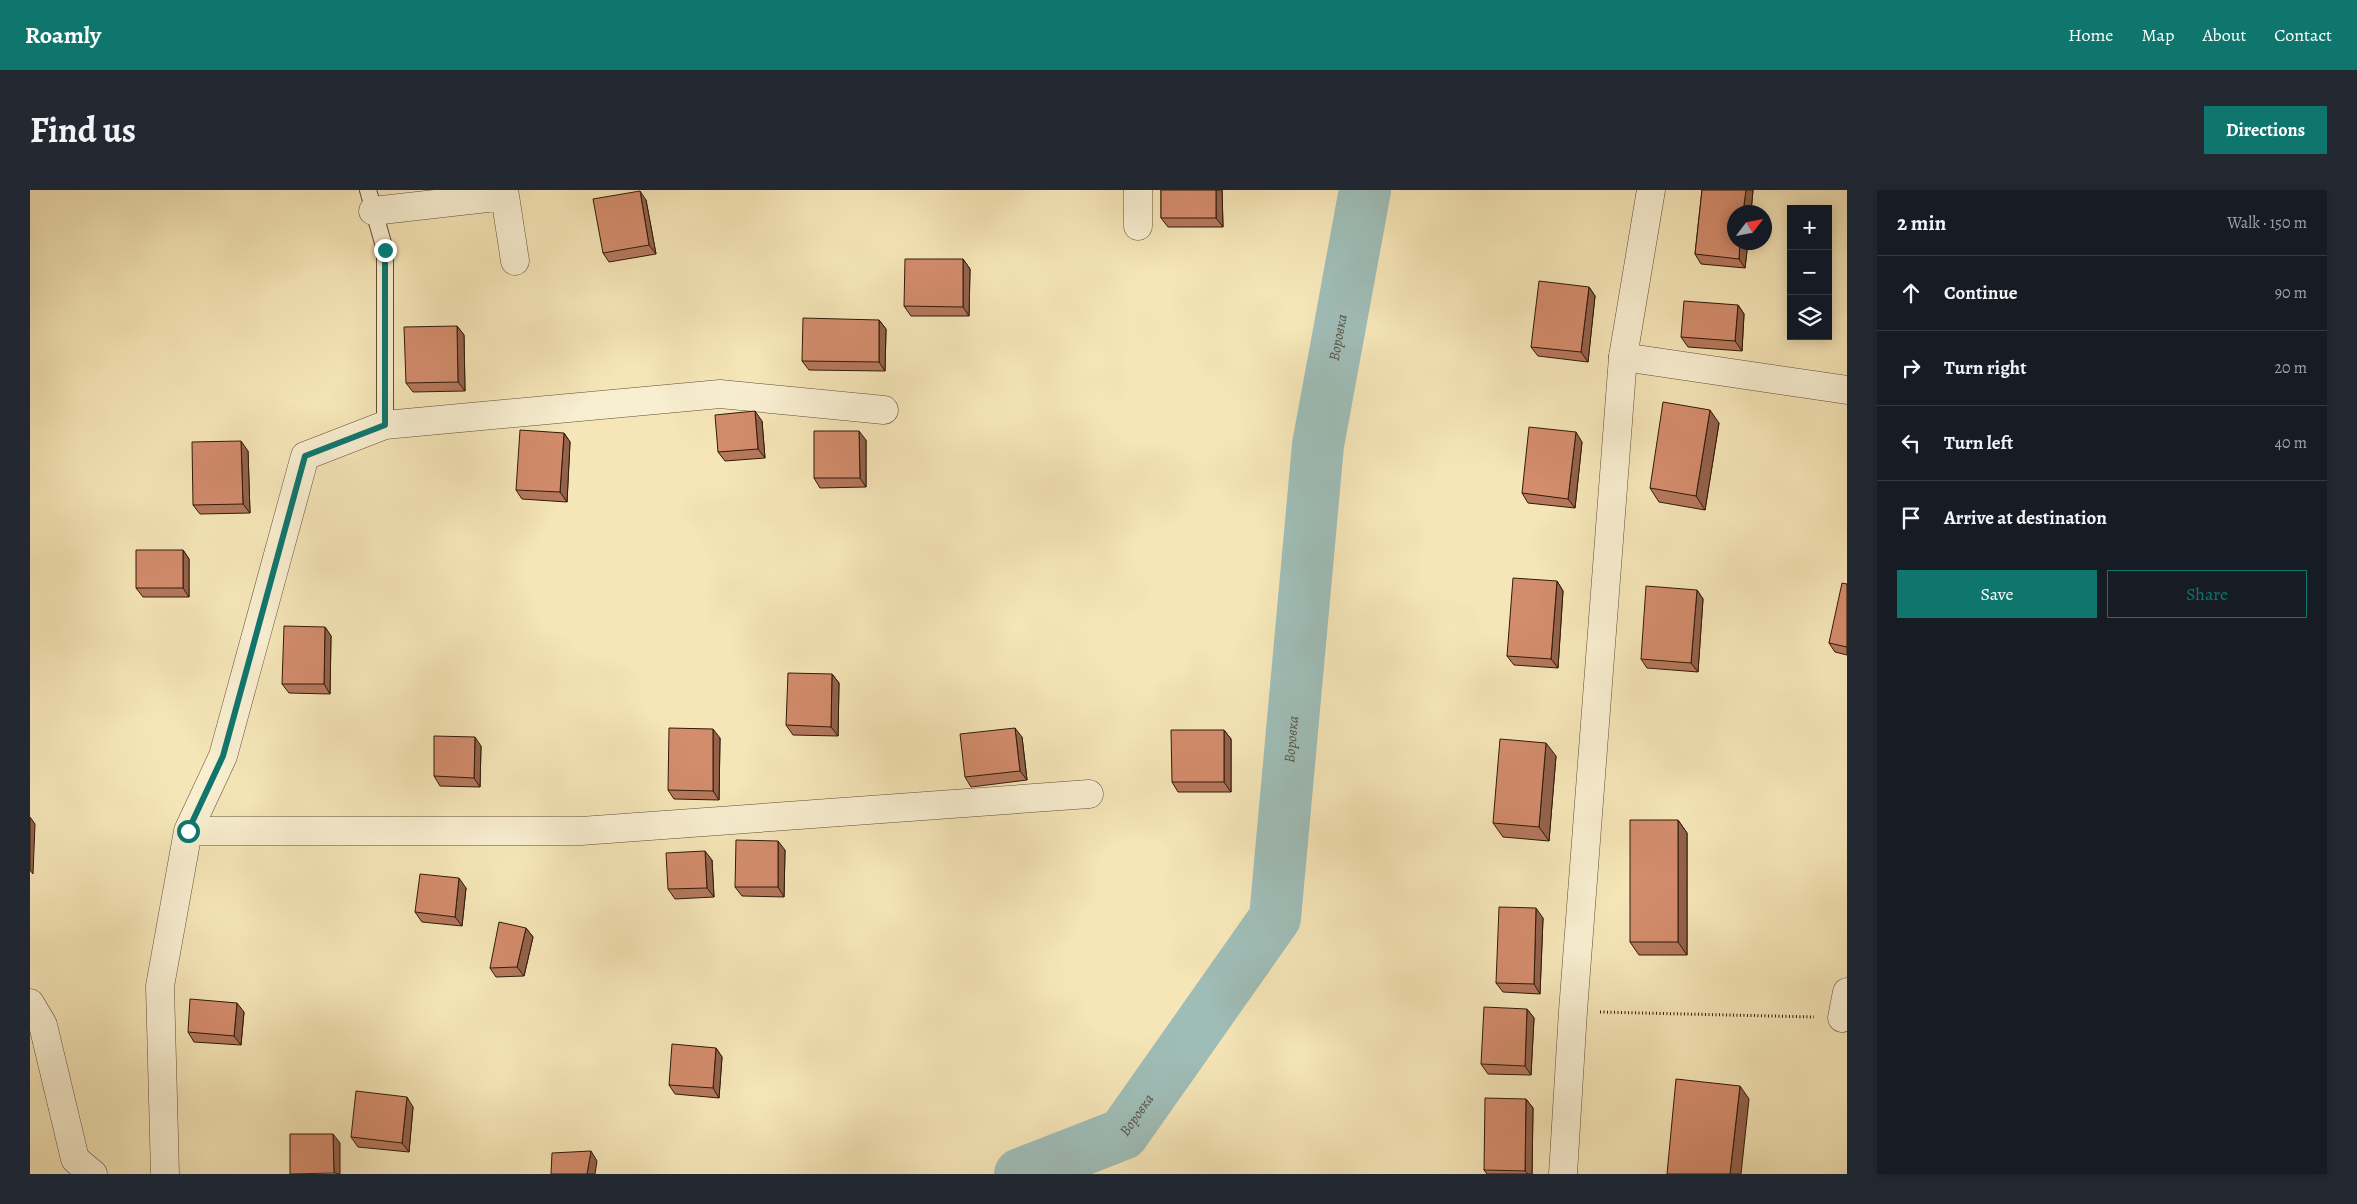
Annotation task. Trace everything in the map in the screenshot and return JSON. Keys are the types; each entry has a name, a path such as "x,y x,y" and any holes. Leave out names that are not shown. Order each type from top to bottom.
{"street":[{"path":"1138,190 1138,226"},
{"path":"1562,1174 1624,357 1651,190"},
{"path":"371,200 505,196 515,261"},
{"path":"1624,357 1847,390"},
{"path":"165,1174 160,986 188,831 223,756 305,456 385,425 720,394 884,410"},
{"path":"188,831 581,831 1089,794"},
{"path":"30,1003 43,1025 75,1159 92,1174"}],"lane":[{"path":"371,200 385,250 385,425"}],"path":[{"path":"1573,1011 1845,1005"}],"building":[{"path":"1161,190 1216,190 1216,218 1161,218"},
{"path":"1702,190 1746,190 1744,205 1727,205 1727,250 1740,250 1739,259 1695,254"},
{"path":"640,191 649,245 603,253 593,199"},
{"path":"905,259 963,259 963,307 904,306"},
{"path":"1539,281 1589,287 1581,352 1531,347"},
{"path":"1684,301 1738,305 1735,341 1681,337"},
{"path":"803,318 879,320 879,362 802,361"},
{"path":"457,326 458,382 406,383 404,327"},
{"path":"1663,402 1710,410 1696,496 1650,488"},
{"path":"755,411 758,449 718,452 715,415"},
{"path":"1529,427 1576,432 1568,499 1522,493"},
{"path":"520,430 564,433 560,492 516,490"},
{"path":"814,431 859,431 860,478 814,478"},
{"path":"241,441 243,504 193,505 192,442"},
{"path":"136,550 183,550 183,588 136,588"},
{"path":"1513,578 1557,581 1551,659 1507,656"},
{"path":"1842,583 1847,584 1847,647 1829,643"},
{"path":"1646,586 1697,590 1691,663 1641,659"},
{"path":"284,626 325,627 324,684 282,684"},
{"path":"788,673 832,674 831,727 786,725"},
{"path":"669,728 713,729 713,791 668,790"},
{"path":"1015,728 1020,771 965,777 960,734"},
{"path":"1171,730 1224,730 1224,782 1172,782"},
{"path":"434,736 475,737 474,778 434,776"},
{"path":"1500,739 1546,743 1539,827 1493,823"},
{"path":"1630,820 1678,820 1678,942 1630,942"},
{"path":"736,840 778,841 778,887 735,887"},
{"path":"705,851 707,888 668,889 666,853"},
{"path":"420,874 459,878 455,917 415,912"},
{"path":"1499,907 1536,908 1534,984 1496,983"},
{"path":"499,922 526,928 517,967 490,968"},
{"path":"190,999 237,1003 234,1036 188,1032"},
{"path":"1484,1007 1527,1009 1525,1066 1481,1064"},
{"path":"672,1044 716,1048 713,1088 669,1085"},
{"path":"1676,1079 1740,1086 1730,1174 1667,1174"},
{"path":"356,1091 407,1097 402,1143 351,1137"},
{"path":"1485,1098 1526,1099 1525,1171 1484,1170"},
{"path":"290,1134 333,1134 334,1173 290,1174"},
{"path":"591,1151 587,1174 551,1174 552,1153"}],"waterway":[{"name":"Воровка","path":"1020,1174 1123,1134 1275,918 1318,445 1365,190"}],"route":[{"path":"188,831 223,756 305,456 385,425 385,250"}]}
